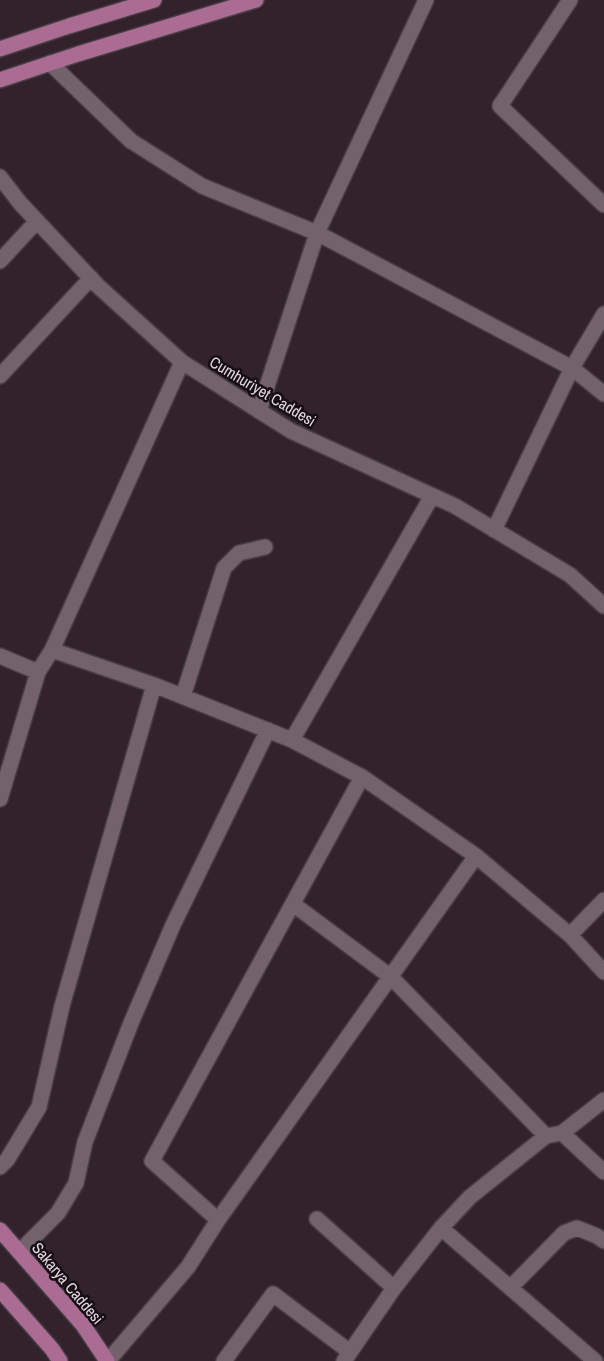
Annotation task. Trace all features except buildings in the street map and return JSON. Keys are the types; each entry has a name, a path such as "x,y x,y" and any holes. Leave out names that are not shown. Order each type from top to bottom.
{"main road":[{"path":"0,49 154,0"},
{"path":"0,80 256,0"},
{"name":"Sakarya Caddesi","path":"0,1230 83,1325 108,1361"},
{"path":"0,1290 52,1349 60,1361"}],"street":[{"path":"259,411 317,234 426,0"},
{"path":"570,0 500,106 604,205"},
{"path":"50,63 131,141 202,186 317,234 572,368 604,394"},
{"name":"Cumhuriyet Caddesi","path":"0,177 20,203 91,278 182,362 291,432 455,506 570,575 604,606"},
{"path":"0,261 37,221"},
{"path":"0,376 91,278"},
{"path":"494,530 572,368 604,314"},
{"path":"0,799 38,672 52,650 182,362"},
{"path":"292,740 432,496"},
{"path":"183,696 224,568 239,553 266,547"},
{"path":"52,650 154,685 268,730 292,740 362,777 476,856 570,935 604,972"},
{"path":"0,656 38,672"},
{"path":"0,1166 7,1160 39,1107 62,1006 154,685"},
{"path":"19,1252 58,1213 76,1183 85,1142 135,1014 173,925 268,730"},
{"path":"218,1220 152,1161 362,777"},
{"path":"108,1361 188,1267 218,1220 476,856"},
{"path":"570,935 604,900"},
{"path":"293,904 391,977 546,1136"},
{"path":"224,1361 274,1294 347,1356 394,1288 441,1228 470,1197 546,1136 562,1133 604,1100"},
{"path":"562,1133 604,1172"},
{"path":"317,1219 394,1288"},
{"path":"441,1228 595,1361"},
{"path":"511,1287 564,1233 577,1228 604,1241"}]}
